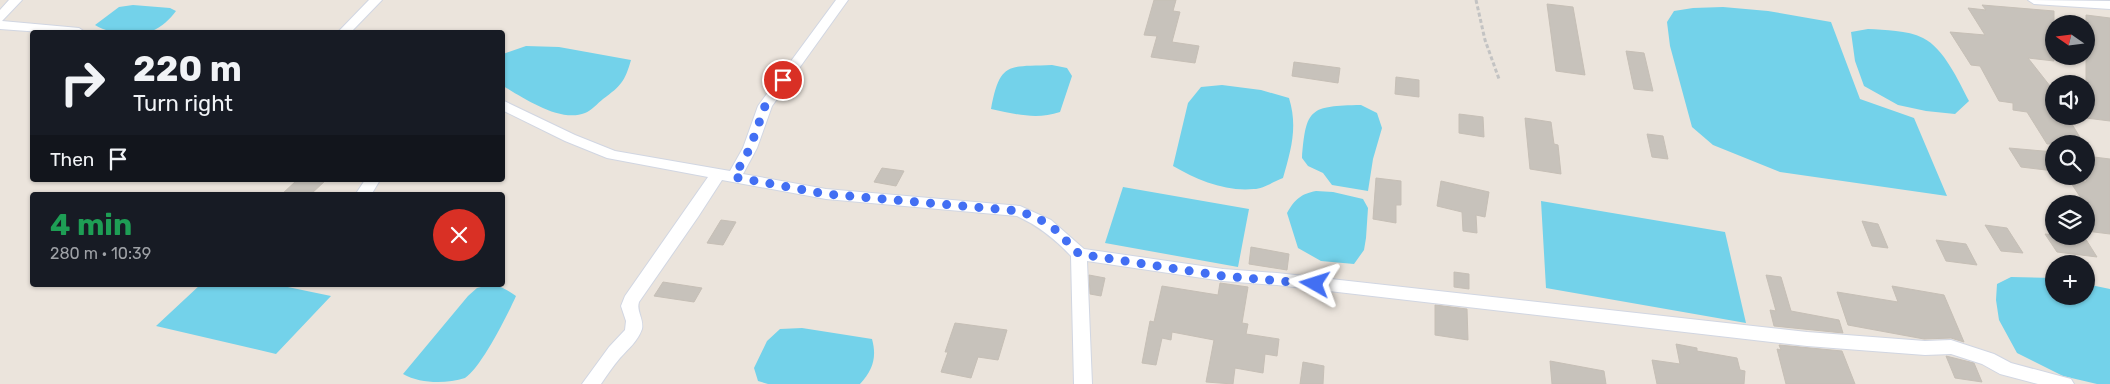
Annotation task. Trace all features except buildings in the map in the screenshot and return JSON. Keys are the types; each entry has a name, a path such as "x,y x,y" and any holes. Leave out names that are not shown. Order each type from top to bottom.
{"street":[{"path":"0,18 16,0"},
{"path":"346,30 376,0"},
{"path":"734,177 750,148 765,106 842,0"},
{"path":"2034,0 2110,5"},
{"path":"0,25 56,30"},
{"path":"505,106 570,138 612,156 826,194 1020,211 1041,220 1056,230 1079,254 1223,276 1287,280 1807,339 1925,348 1951,347 1988,359 2006,368 2065,384"},
{"path":"591,384 615,352 628,339 633,330 634,321 629,306 631,300 693,213 718,174"},
{"path":"1079,254 1083,384"}],"path":[{"path":"1476,0 1485,40 1500,79"}],"water":[{"path":"133,5 170,8 176,11 168,20 154,30 107,30 95,25 119,7"},
{"path":"1723,7 1768,11 1831,22 1860,99 1914,118 1947,196 1780,172 1713,145 1692,127 1670,46 1667,22 1674,11"},
{"path":"1868,29 1910,33 1931,43 1938,49 1956,75 1969,101 1955,114 1926,111 1898,105 1864,86 1855,61 1851,32"},
{"path":"526,46 559,47 631,60 622,82 592,109 585,113 565,115 542,108 505,87 505,53"},
{"path":"1052,65 1067,68 1072,76 1060,112 1034,116 991,109 998,82 1008,70 1016,67"},
{"path":"1222,85 1261,90 1289,98 1292,109 1293,129 1291,148 1283,178 1257,189 1233,189 1212,184 1173,166 1188,103 1201,87"},
{"path":"1361,105 1377,113 1382,128 1373,159 1368,191 1332,185 1323,173 1308,166 1302,158 1306,129 1314,113 1331,107"},
{"path":"1123,187 1249,209 1238,267 1105,243"},
{"path":"1316,191 1333,192 1363,199 1368,208 1364,250 1354,264 1321,261 1298,248 1287,213 1299,198"},
{"path":"1541,201 1725,232 1746,323 1546,288"},
{"path":"2011,277 2045,278 2045,305 2095,305 2095,286 2110,289 2110,384 2097,384 2063,376 2017,353 1999,320 1996,300 1997,284"},
{"path":"198,287 288,287 331,296 276,354 156,326"},
{"path":"500,287 516,296 479,363 465,378 450,381 418,380 403,374 468,296 477,288"},
{"path":"802,328 872,339 873,363 868,374 860,384 768,384 758,381 754,368 767,341 780,329"}],"route":[{"path":"783,80 765,106 750,148 734,177 826,194 1020,211 1041,220 1056,230 1079,254 1223,276 1277,279 1315,284"}]}
